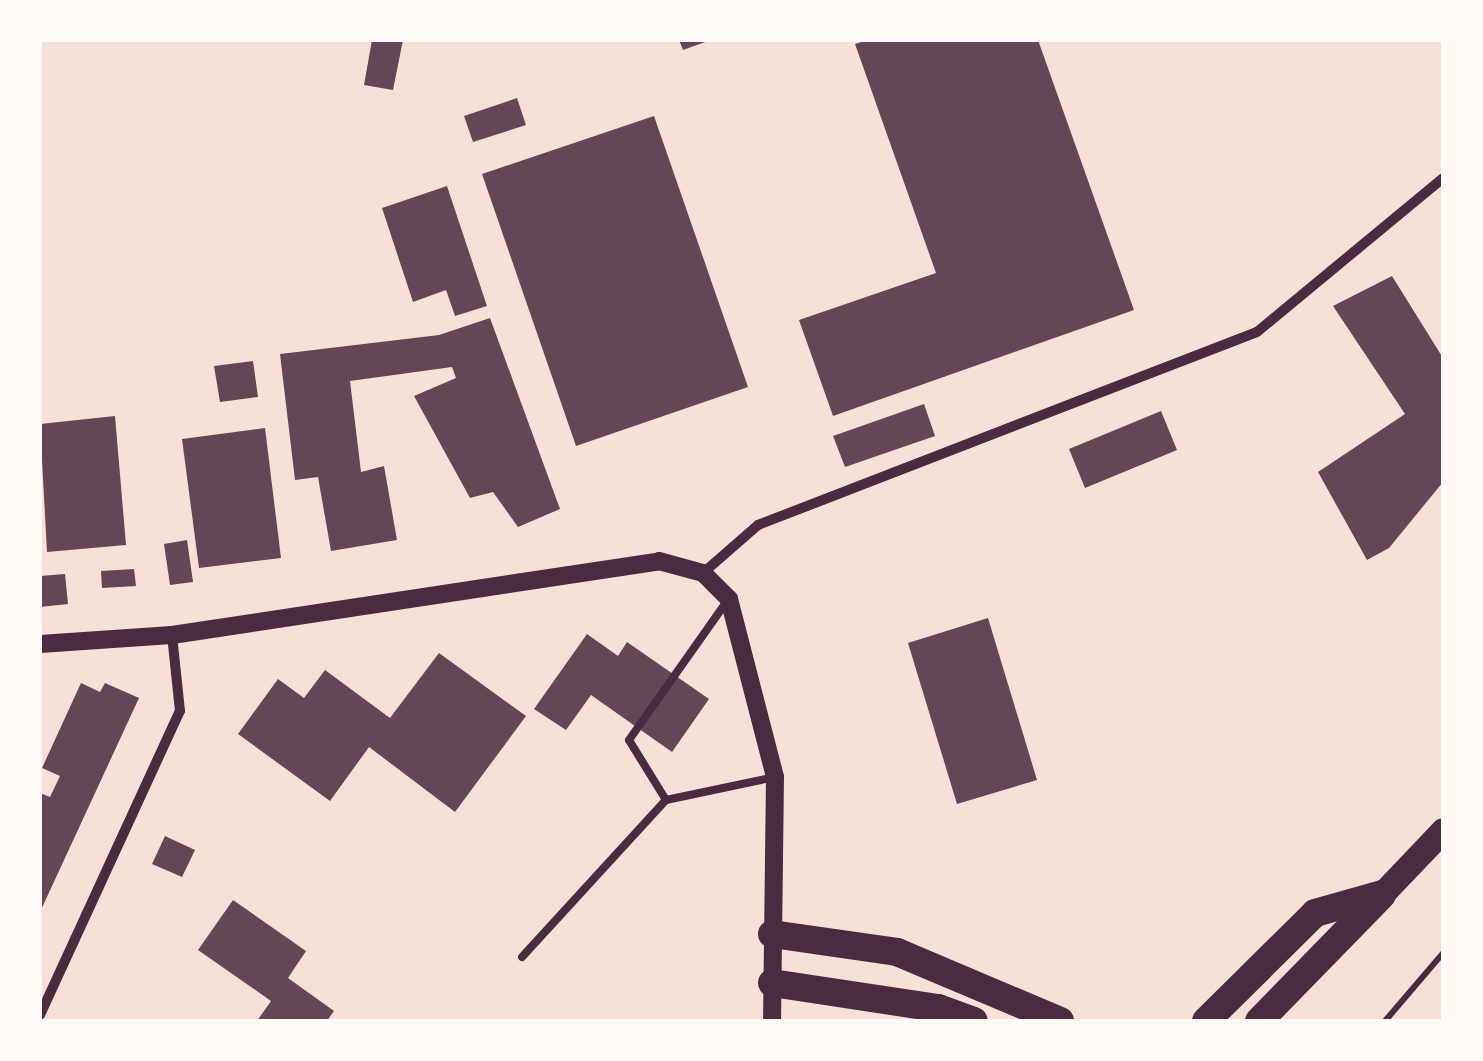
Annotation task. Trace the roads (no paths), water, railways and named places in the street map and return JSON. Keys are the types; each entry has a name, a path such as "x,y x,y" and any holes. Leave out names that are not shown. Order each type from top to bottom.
{"highway":[{"path":"1259,1021 1382,894"},
{"path":"1206,1021 1315,913 1382,894"},
{"path":"772,934 897,952 1060,1021"},
{"path":"772,984 938,1008 974,1021"},
{"path":"1278,1021 1288,991"},
{"path":"894,1021 938,1008"}],"main road":[{"path":"1382,894 1443,830"}],"street":[{"path":"704,574 758,525 1257,332 1443,178"},
{"path":"40,644 172,635 659,561 704,574 728,598 775,777 772,1021"},
{"path":"40,1015 180,711 172,635"}],"lane":[{"path":"666,800 628,740 728,598"},
{"path":"522,957 666,800 775,777"}]}
